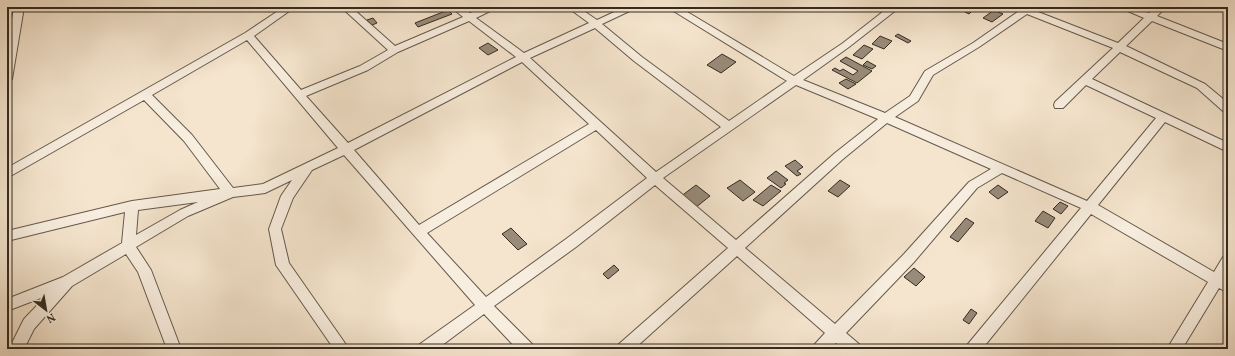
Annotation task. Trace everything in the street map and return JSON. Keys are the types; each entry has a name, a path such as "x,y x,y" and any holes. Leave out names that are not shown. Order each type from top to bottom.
{"street":[{"path":"7,79 19,7"},
{"path":"7,174 145,95 248,34 290,7"},
{"path":"346,7 394,50"},
{"path":"456,7 523,57 655,178 854,349"},
{"path":"298,95 364,68 394,50 494,7"},
{"path":"572,7 596,24 638,59 729,127"},
{"path":"7,236 132,206 265,188 346,149 523,57 633,7"},
{"path":"672,7 795,81 886,118 1090,207 1222,284"},
{"path":"1126,7 1228,48"},
{"path":"1059,105 1161,7"},
{"path":"425,349 571,243 655,178 846,45 892,8"},
{"path":"624,349 839,156 886,118 914,98 929,73 976,45 1026,8 1119,47 1201,86 1211,92 1228,110"},
{"path":"248,34 298,95 484,307 527,349"},
{"path":"1085,80 1228,148"},
{"path":"145,95 188,138 230,193"},
{"path":"973,349 1163,117"},
{"path":"418,232 596,124"},
{"path":"309,167 287,196 275,229 283,265 342,349"},
{"path":"820,349 909,258 973,185 1001,168"},
{"path":"7,305 68,281 184,213 230,193"},
{"path":"132,206 128,246 144,270 174,349"},
{"path":"1174,349 1222,284 1228,261"},
{"path":"16,349 29,324 68,281"}],"building":[{"path":"964,7 976,7 969,14 961,10"},
{"path":"448,10 452,14 418,27 415,23"},
{"path":"994,10 1003,14 992,22 983,18"},
{"path":"373,18 377,23 372,25 367,20"},
{"path":"898,34 911,41 908,43 895,36"},
{"path":"880,36 892,41 884,49 872,44"},
{"path":"488,43 498,50 488,55 479,48"},
{"path":"864,45 873,49 862,59 853,55"},
{"path":"722,54 736,62 721,73 707,65"},
{"path":"846,57 872,71 857,83 832,70 835,68 840,71 843,69 853,75 858,71 840,61"},
{"path":"867,61 876,66 872,69 863,65"},
{"path":"846,79 856,84 848,89 839,83"},
{"path":"795,160 803,167 797,171 801,174 797,176 785,166"},
{"path":"776,171 788,180 781,188 767,178"},
{"path":"740,180 755,192 743,201 727,188"},
{"path":"840,180 850,186 838,197 828,191"},
{"path":"696,185 710,196 695,208 680,197"},
{"path":"771,185 781,191 763,206 753,200"},
{"path":"998,185 1008,192 998,199 989,192"},
{"path":"1060,202 1068,206 1061,214 1053,209"},
{"path":"1043,211 1055,218 1048,228 1035,221"},
{"path":"966,218 974,223 958,242 950,237"},
{"path":"511,228 527,244 518,250 502,234"},
{"path":"614,265 619,270 608,279 603,274"},
{"path":"914,268 925,277 916,286 904,277"},
{"path":"971,309 977,313 969,324 963,320"}]}
